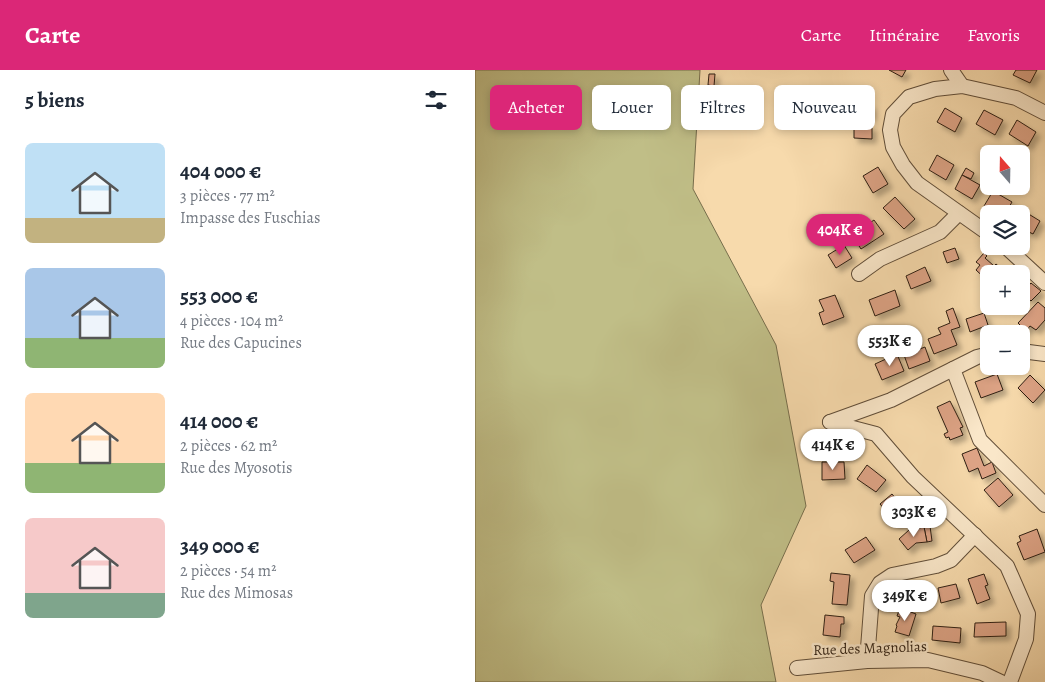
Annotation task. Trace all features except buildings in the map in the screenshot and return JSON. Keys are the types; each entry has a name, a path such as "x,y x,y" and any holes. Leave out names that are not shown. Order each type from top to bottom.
{"street":[{"path":"951,70 962,86"},
{"path":"980,228 917,183 903,166 893,147 890,130 893,114 909,97 935,89 962,86 1016,98 1045,113"},
{"path":"859,274 880,259 940,232 959,213"},
{"path":"1015,255 1045,283"},
{"path":"1030,353 1045,354"},
{"path":"980,356 891,400 830,422 876,434 913,477 1007,566 1028,614 1026,639 1010,682"},
{"path":"953,369 980,440 1045,505"},
{"path":"867,662 872,596 880,583 892,575 935,566 951,560 975,535"},
{"name":"Rue des Magnolias","path":"797,668 867,662 927,660 982,673 1001,682"}],"shaded area":[{"path":"475,70 700,70 699,85 681,85 681,130 696,130 693,189 776,345 806,506 761,605 776,682 475,682"}]}
